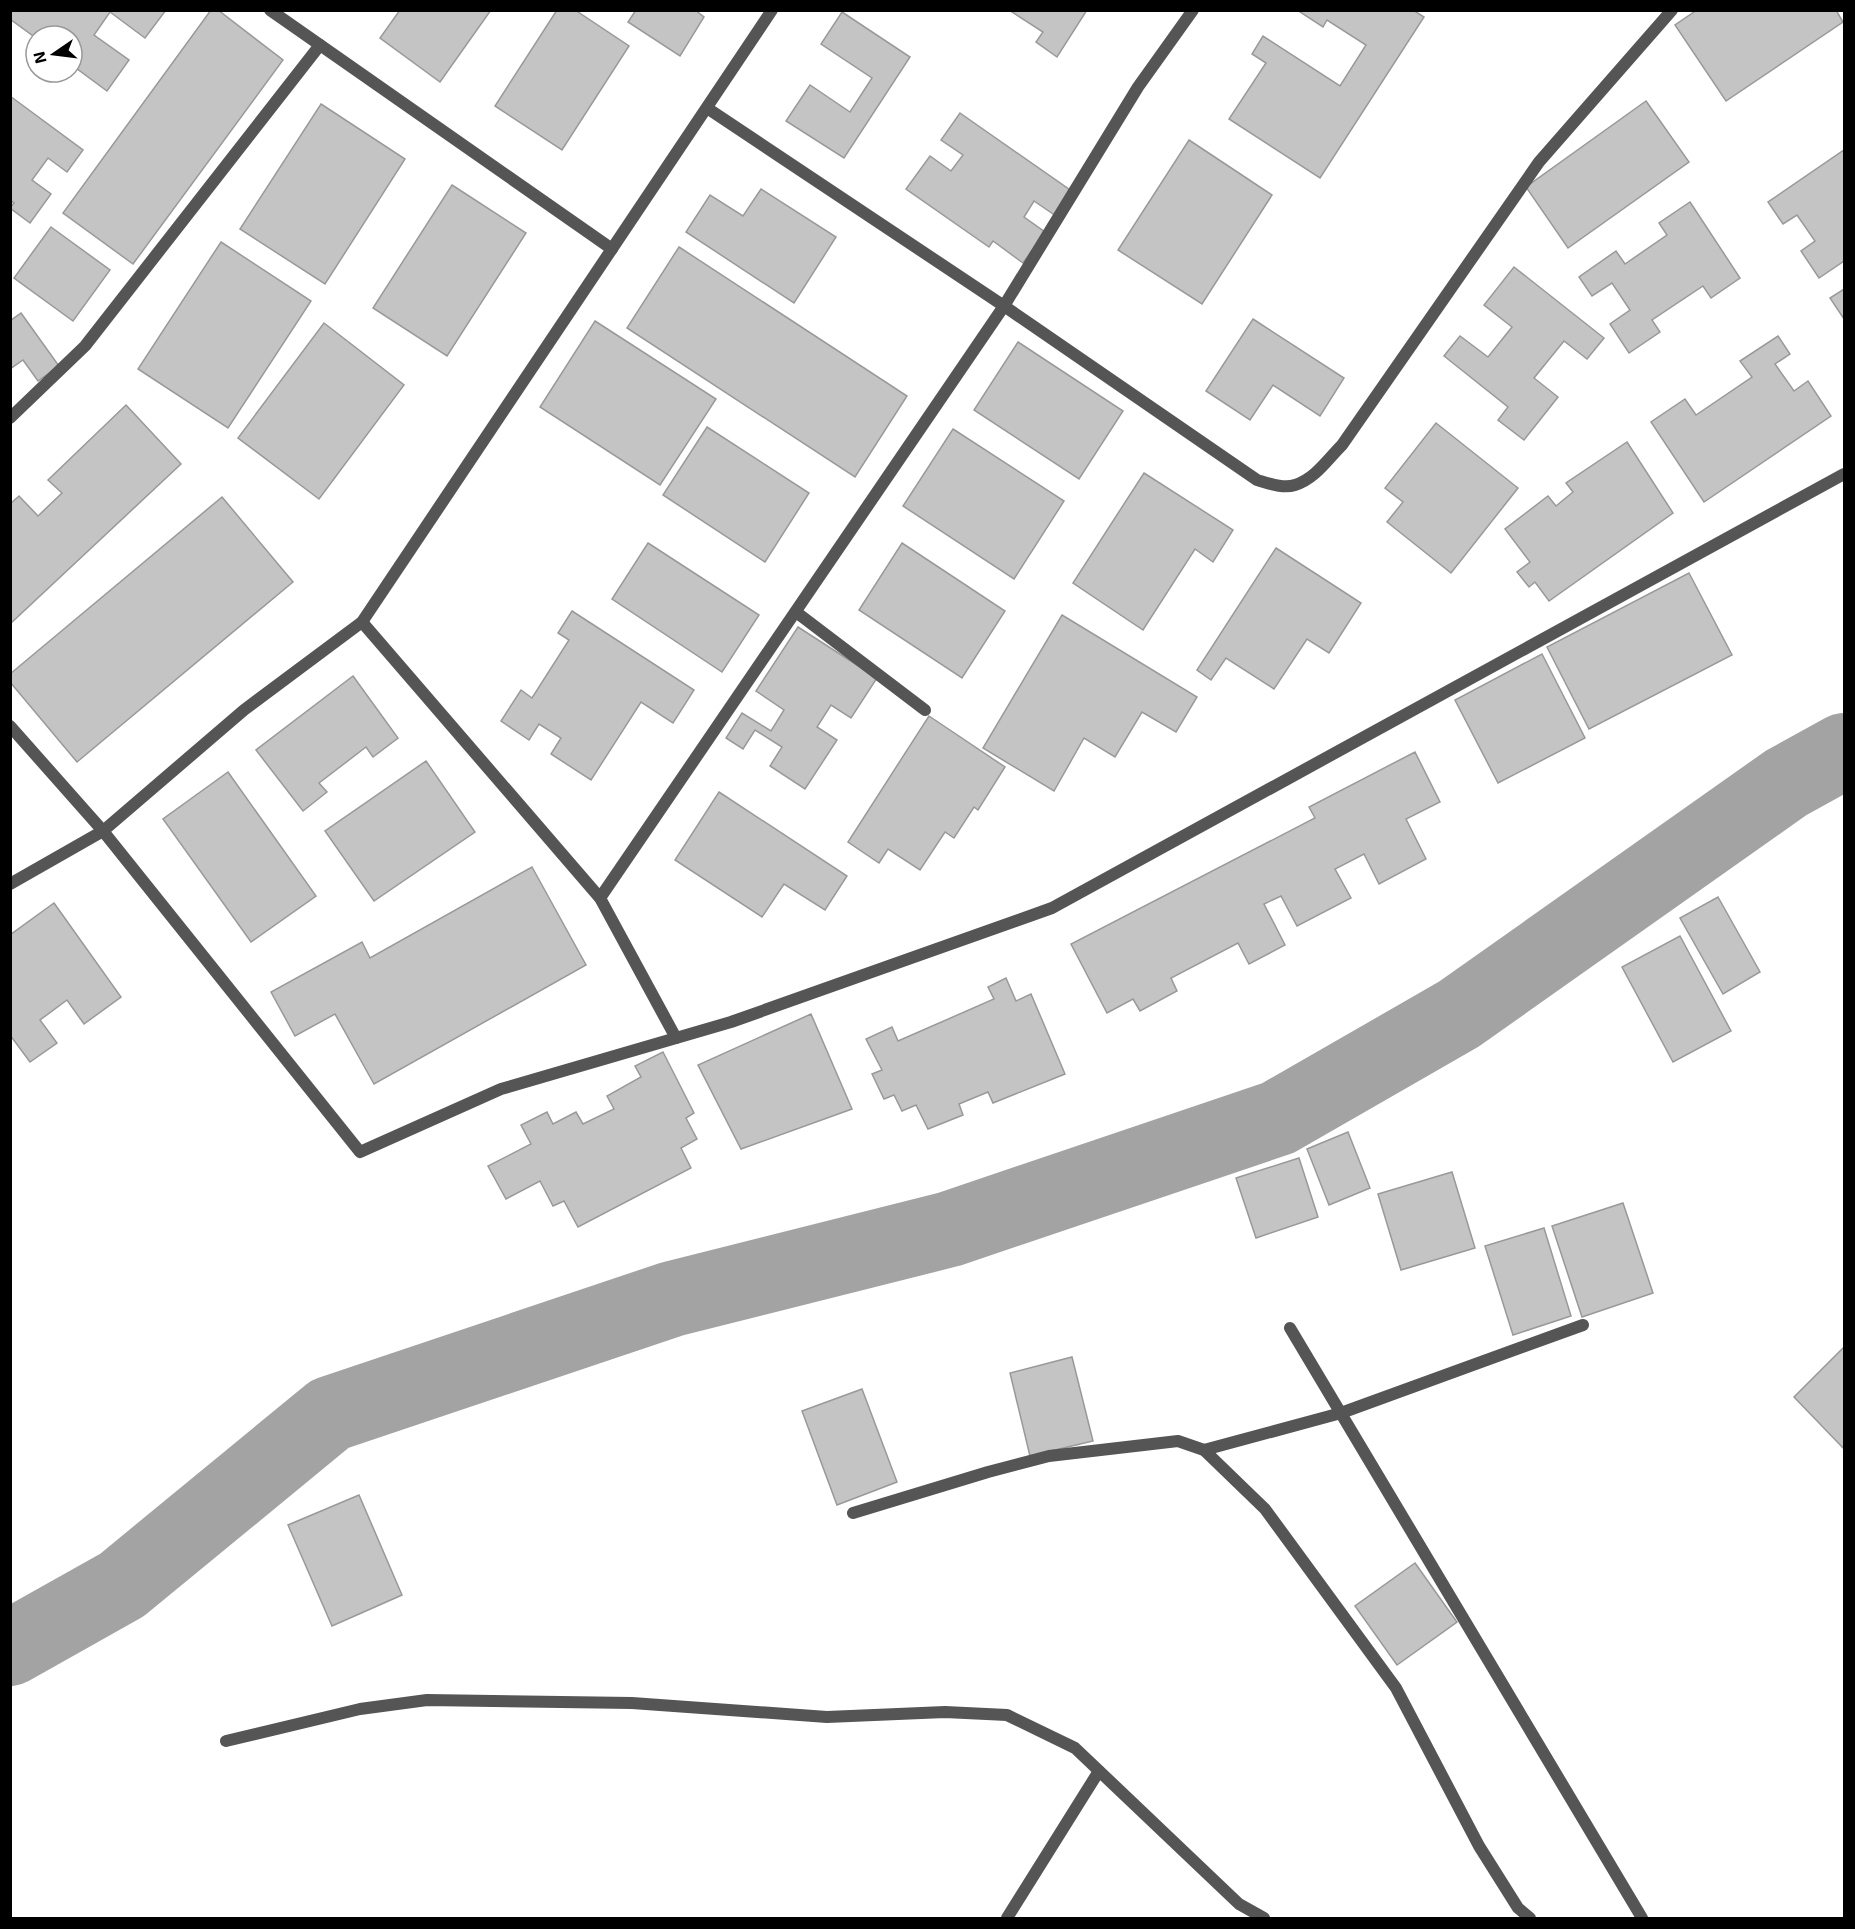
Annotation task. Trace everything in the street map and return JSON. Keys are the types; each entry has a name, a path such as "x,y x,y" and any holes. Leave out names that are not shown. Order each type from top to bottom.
{"street":[{"path":"270,10 612,249"},
{"path":"10,884 103,831 244,710 362,622 772,10"},
{"path":"600,898 1004,306 1138,87 1193,10"},
{"path":"707,108 1004,306 1257,480 1276,485 1293,486 1313,476 1342,445 1539,162 1671,10"},
{"path":"10,418 85,346 320,45"},
{"path":"10,726 103,831 360,1152 501,1089 731,1022 1052,908 1845,474"},
{"path":"796,612 925,710"},
{"path":"362,622 600,898 676,1038"},
{"path":"1204,1450 1341,1413 1583,1325"},
{"path":"1290,1328 1642,1918"},
{"path":"853,1513 1049,1456 1178,1441 1204,1450 1265,1509 1396,1688 1479,1846 1518,1908 1530,1918"},
{"path":"226,1741 360,1709 427,1700 632,1703 827,1717 945,1712 1007,1715 1075,1748 1239,1905 1264,1918"},
{"path":"1007,1918 1099,1771"}],"building":[{"path":"10,10 166,10 145,38 110,12 94,35 129,60 107,91 84,74 84,24 24,24 24,29 10,19"},
{"path":"211,10 218,10 283,60 133,264 63,213"},
{"path":"400,10 491,10 440,82 380,38"},
{"path":"557,10 575,10 629,46 562,150 495,106"},
{"path":"636,10 695,10 704,17 680,56 628,22"},
{"path":"1009,10 1087,10 1057,57 1036,42 1043,32"},
{"path":"1297,10 1413,10 1424,17 1320,178 1229,119 1266,63 1252,54 1263,36 1340,86 1366,45 1327,20 1323,27"},
{"path":"1697,10 1836,10 1843,22 1726,101 1675,25"},
{"path":"842,12 910,57 844,158 786,121 810,85 850,112 872,78 821,44"},
{"path":"10,96 83,150 67,172 48,158 32,180 51,194 30,223 10,208 14,203 10,200"},
{"path":"1646,101 1689,162 1568,248 1526,187"},
{"path":"321,104 405,159 325,284 240,229"},
{"path":"960,113 1073,192 1056,216 1034,201 1024,217 1045,232 1023,263 993,241 989,247 906,189 930,156 951,171 963,155 941,140"},
{"path":"1189,140 1272,195 1202,304 1118,250"},
{"path":"1844,150 1844,261 1819,278 1801,251 1815,241 1797,215 1783,224 1768,202"},
{"path":"452,185 526,233 447,356 373,308"},
{"path":"761,189 836,237 794,303 686,232 710,195 743,216"},
{"path":"1690,202 1740,278 1711,298 1703,286 1652,320 1660,332 1629,353 1610,324 1630,310 1612,283 1592,296 1579,277 1616,251 1625,264 1667,235 1659,223"},
{"path":"51,227 110,270 73,321 14,278"},
{"path":"221,242 311,301 228,428 138,369"},
{"path":"679,247 907,396 855,477 627,328"},
{"path":"1514,267 1604,338 1587,359 1564,341 1534,378 1558,397 1524,440 1498,420 1508,407 1444,356 1460,336 1488,357 1512,327 1484,305"},
{"path":"1844,289 1844,319 1830,298"},
{"path":"21,313 59,366 38,381 23,360 10,369 10,321"},
{"path":"1253,319 1344,378 1320,416 1273,385 1250,420 1206,391"},
{"path":"595,321 716,399 660,485 540,407"},
{"path":"324,323 404,385 319,499 238,438"},
{"path":"1778,336 1790,354 1775,364 1794,391 1808,381 1831,416 1704,502 1651,422 1685,399 1696,415 1752,377 1740,361"},
{"path":"1018,342 1123,411 1079,479 974,410"},
{"path":"126,405 181,464 10,624 10,504 19,496 38,516 62,493 48,480"},
{"path":"1436,423 1518,488 1451,573 1387,522 1403,502 1385,488"},
{"path":"707,427 809,493 765,562 663,495"},
{"path":"953,429 1064,501 1014,579 903,506"},
{"path":"1627,442 1673,513 1549,601 1535,582 1529,587 1517,572 1530,562 1505,529 1548,496 1556,506 1573,492 1566,483"},
{"path":"1144,473 1233,530 1213,562 1195,549 1143,630 1073,583"},
{"path":"222,497 293,582 77,762 10,682 10,674"},
{"path":"648,543 759,615 722,672 612,599"},
{"path":"902,543 1005,611 962,678 859,610"},
{"path":"1276,548 1361,603 1329,653 1307,639 1274,689 1226,658 1211,680 1197,670"},
{"path":"1689,573 1732,655 1589,729 1547,647"},
{"path":"572,611 694,690 673,723 641,702 591,780 551,754 561,738 539,724 529,740 501,721 521,690 532,698 569,640 558,633"},
{"path":"1062,615 1197,697 1176,732 1142,712 1115,757 1084,738 1054,791 983,748"},
{"path":"798,627 877,678 851,718 831,705 817,727 837,740 805,789 770,766 782,747 755,730 743,749 726,738 742,713 771,731 784,710 756,691"},
{"path":"1542,654 1585,738 1498,783 1455,700"},
{"path":"353,676 398,738 373,757 366,747 319,783 327,792 303,811 256,750"},
{"path":"929,716 1005,767 978,810 974,807 954,838 945,832 920,870 888,849 879,863 848,842"},
{"path":"1415,752 1440,802 1406,819 1426,859 1379,884 1364,854 1335,869 1351,898 1297,926 1281,896 1264,904 1285,945 1249,964 1238,943 1171,978 1177,991 1140,1011 1133,999 1107,1013 1071,944 1315,818 1309,807"},
{"path":"426,761 475,832 374,901 325,831"},
{"path":"228,772 316,896 251,942 163,819"},
{"path":"719,792 847,876 825,910 784,884 762,917 675,860"},
{"path":"532,867 586,965 374,1084 335,1014 295,1036 271,992 362,942 370,958"},
{"path":"1718,897 1760,972 1723,994 1680,918"},
{"path":"54,903 121,997 84,1024 67,1000 40,1020 57,1043 30,1062 10,1035 10,935"},
{"path":"1680,936 1731,1031 1673,1062 1622,967"},
{"path":"1006,978 1016,1001 1031,994 1065,1074 993,1103 988,1092 959,1104 963,1115 928,1129 916,1105 902,1111 894,1095 884,1099 872,1074 882,1070 866,1039 892,1027 898,1041 994,999 988,987"},
{"path":"811,1014 852,1109 741,1149 698,1065"},
{"path":"663,1052 694,1113 686,1118 697,1139 681,1148 691,1168 578,1227 564,1201 553,1206 540,1181 506,1199 488,1166 531,1144 521,1125 547,1112 553,1124 576,1112 583,1124 614,1109 607,1096 641,1077 635,1066"},
{"path":"1348,1132 1370,1188 1329,1205 1307,1149"},
{"path":"1299,1158 1318,1217 1256,1238 1236,1178"},
{"path":"1452,1172 1475,1248 1401,1270 1378,1194"},
{"path":"1623,1203 1653,1293 1582,1317 1552,1226"},
{"path":"1544,1228 1571,1316 1513,1335 1485,1246"},
{"path":"1844,1347 1844,1449 1794,1397"},
{"path":"1072,1357 1093,1441 1030,1456 1010,1373"},
{"path":"862,1389 897,1482 837,1505 802,1411"},
{"path":"359,1495 402,1595 332,1626 288,1525"},
{"path":"1415,1563 1457,1622 1397,1665 1355,1606"}],"waterway":[{"path":"10,1648 122,1585 330,1414 672,1299 950,1229 1278,1118 1459,1014 1786,783 1844,751"}]}
